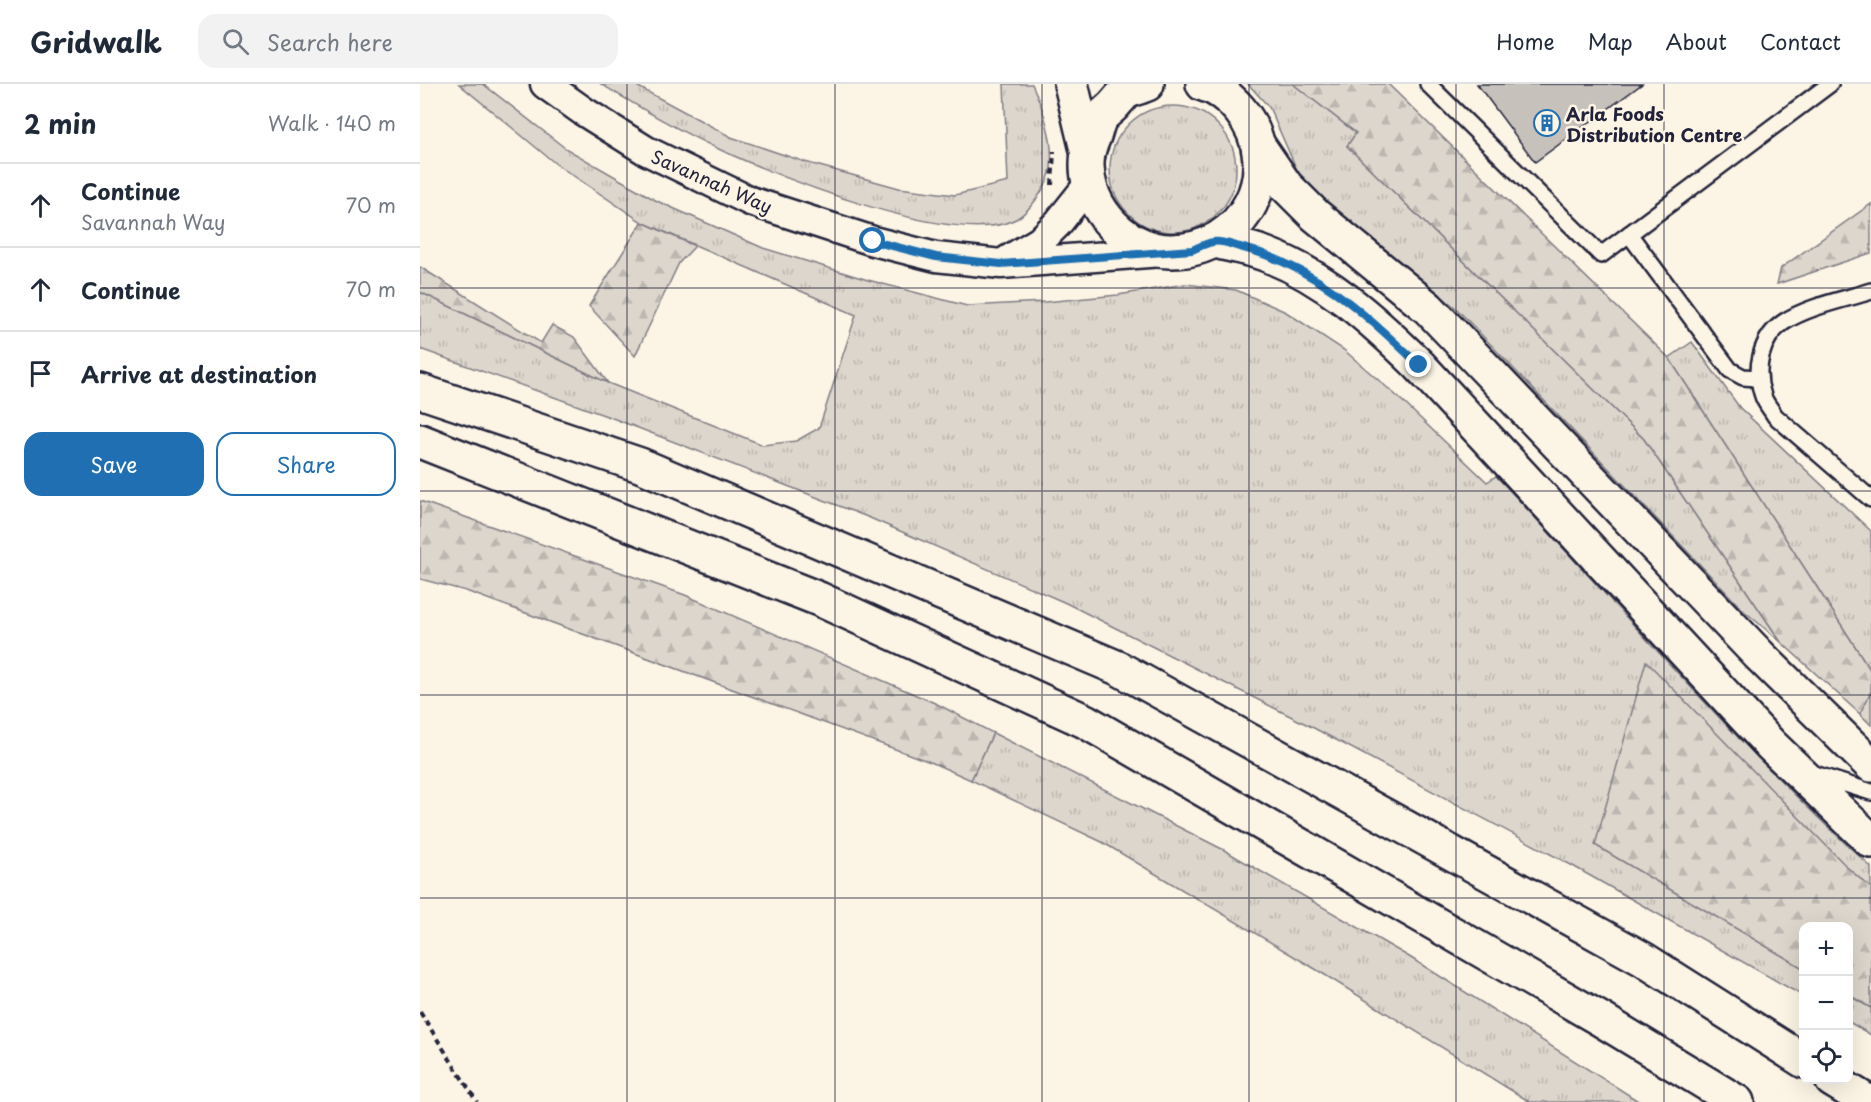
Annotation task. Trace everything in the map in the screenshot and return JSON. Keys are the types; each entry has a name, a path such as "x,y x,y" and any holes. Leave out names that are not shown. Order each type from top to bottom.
{"main road":[{"path":"1071,84 1088,169 1101,212 1121,234 1143,246 1167,251 1192,250 1215,241 1233,228 1248,211 1257,190 1261,168 1258,145 1249,121 1233,101 1203,84"},
{"path":"1088,169 1100,119 1125,93 1147,84"},
{"path":"1258,145 1286,186 1315,215 1428,308 1760,656 1871,765"},
{"path":"1215,241 1264,253 1312,276 1348,300 1381,328 1419,365 1771,745 1871,841"},
{"path":"420,392 640,465 1118,668 1799,1043"},
{"path":"420,441 819,599 1086,721 1602,1020 1737,1102"},
{"path":"1643,959 1799,1058"},
{"path":"1602,1020 1718,1102"},
{"path":"1853,1072 1871,1081"},
{"path":"1839,1084 1868,1102"}],"street":[{"name":"Savannah Way","path":"545,84 645,150 750,201 873,241 936,257 1001,264 1167,251"},
{"path":"1001,264 1040,241 1058,224 1088,169"}],"lane":[{"path":"1428,84 1601,255 1830,84"},
{"path":"1629,234 1730,370 1743,377 1758,378"},
{"path":"1871,291 1800,313 1782,323 1768,338 1759,357 1758,378 1763,398 1775,416 1871,499"},
{"path":"1797,769 1871,792"}],"path":[{"path":"1047,193 1053,184 1055,142"},
{"path":"420,1011 477,1102"}],"green space":[{"path":"459,84 483,84 565,148 657,201 763,248 868,280 967,306 1118,295 1185,284 1236,290 1286,312 1344,350 1398,397 1487,482 1496,476 1726,725 1871,867 1871,888 1850,870 1595,845 1799,966 1799,994 1571,865 1310,726 1066,603 870,518 615,419 420,349 420,292 608,383 763,445 796,441 819,428 856,315 642,222 556,164"},
{"path":"601,84 633,84 731,137 805,162 899,188 955,195 1008,182 1004,84 1032,84 1044,114 1049,135 1050,172 1038,197 1026,212 1016,219 989,226 954,225 914,218 827,193 752,164 709,145"},
{"path":"1248,84 1293,84 1356,133 1347,146 1644,439 1781,642 1744,611 1457,309 1373,239 1321,200 1301,179 1269,107"},
{"path":"1293,84 1388,84 1669,358 1871,671 1871,691 1860,714 1781,642 1644,439 1347,146 1356,133"},
{"path":"1173,106 1197,111 1218,124 1231,145 1236,169 1231,193 1218,214 1197,227 1173,232 1149,227 1128,214 1115,193 1110,169 1115,145 1128,124 1149,111"},
{"path":"1871,204 1871,253 1777,284 1781,268"},
{"path":"642,222 695,246 679,263 635,356 589,306"},
{"path":"420,267 541,343 552,325 574,337 608,383 420,292"},
{"path":"1692,342 1740,408 1871,531 1871,671 1669,358"},
{"path":"420,501 685,595 937,704 993,733 971,780 933,763 466,591 420,579"},
{"path":"1646,661 1850,870 1871,888 1871,1008 1853,997 1853,922 1799,922 1799,966 1595,845"},
{"path":"1871,691 1871,725 1860,714"},
{"path":"993,733 1224,850 1411,958 1640,1102 1530,1102 1317,970 1102,842 971,780"},
{"path":"1853,998 1871,1008 1871,1035 1853,1024"}],"building":[{"name":"Arla Foods Distribution Centre","path":"1477,84 1642,84 1535,162"}],"place":[{"name":"Arla Foods Distribution Centre","path":"1547,123"}],"route":[{"path":"873,241 936,257 1001,264 1192,250 1215,241 1264,253 1312,276 1348,300 1419,365"}]}
